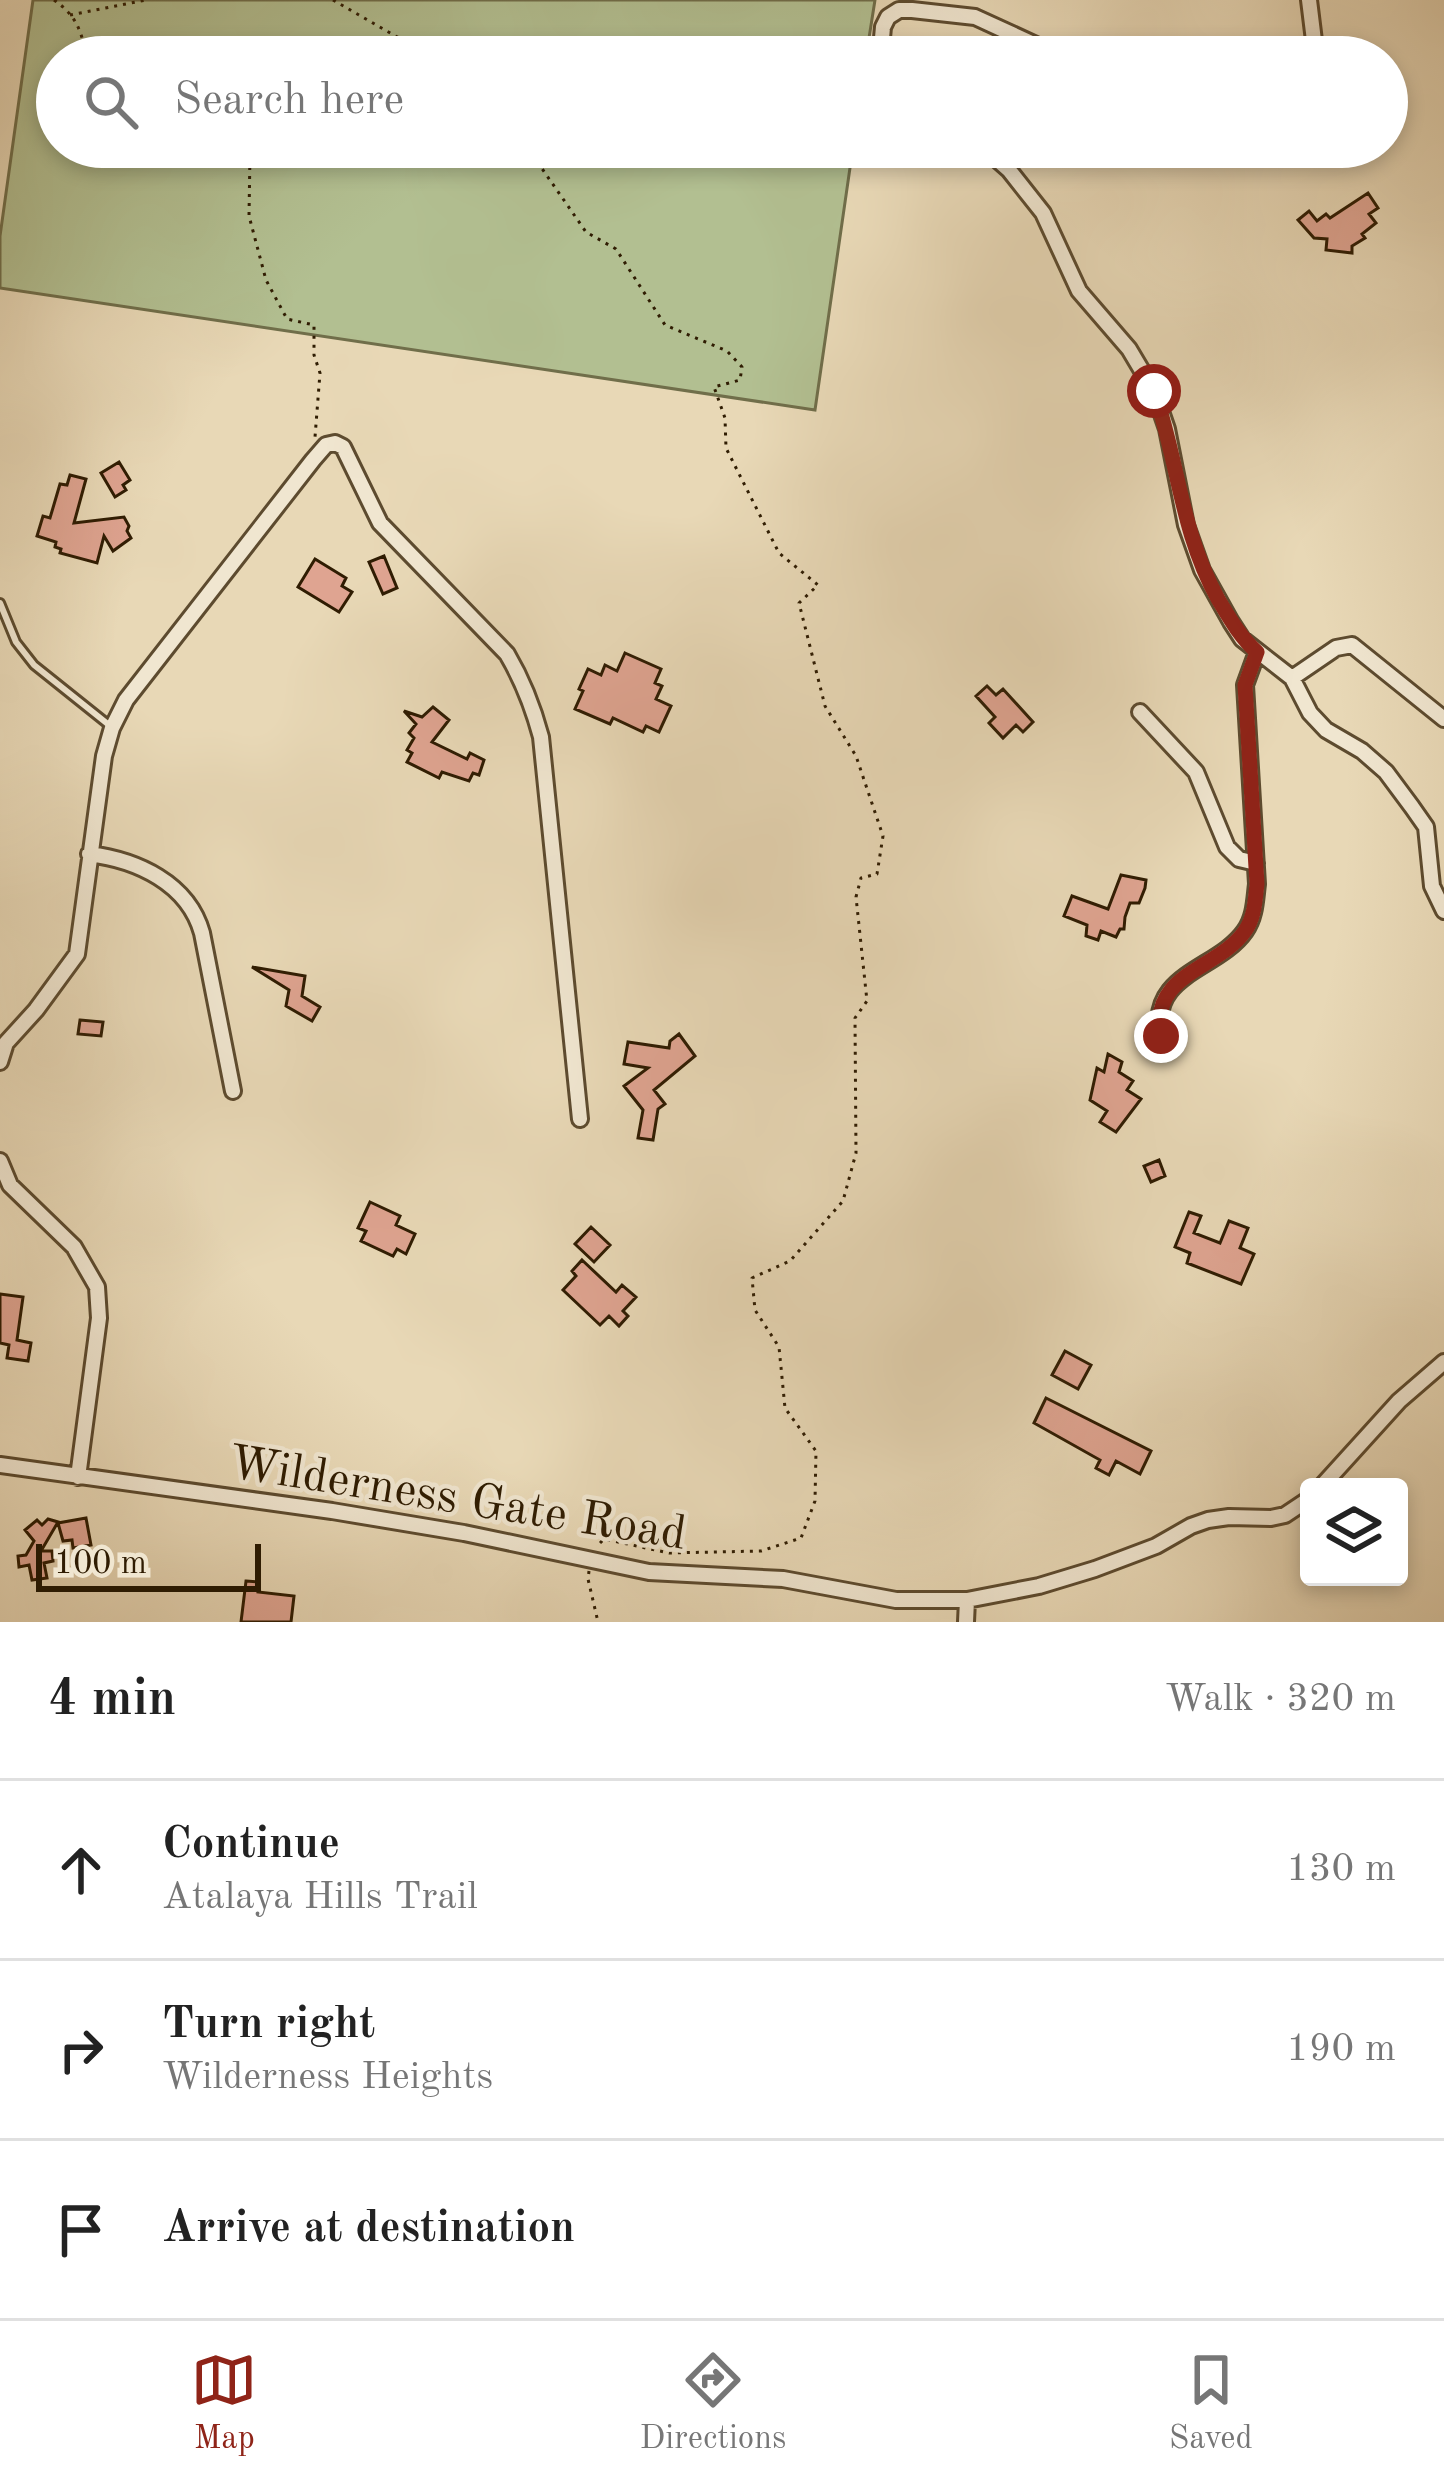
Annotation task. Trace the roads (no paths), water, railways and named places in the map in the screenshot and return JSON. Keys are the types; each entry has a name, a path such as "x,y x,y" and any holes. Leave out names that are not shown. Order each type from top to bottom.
{"street":[{"path":"1309,0 1313,36"},
{"path":"884,36 888,17 899,10 975,17 1016,36"},
{"path":"1007,168 1042,213 1079,291 1129,349 1154,391 1167,429 1186,525 1202,570 1242,639 1292,677 1310,713 1326,730 1386,772 1426,827 1432,886 1444,911"},
{"path":"0,1062 7,1042 76,954 104,756 127,700 313,460 326,445 335,443 343,447 380,523 507,654 534,707 542,737 580,1119"},
{"path":"1292,677 1336,647 1352,645 1444,719"},
{"path":"1161,1036 1162,1001 1242,936 1250,923 1257,884 1245,685 1257,652"},
{"path":"1140,712 1196,772 1227,847 1239,859 1256,863"},
{"path":"89,854 132,863 187,899 202,933 233,1091"},
{"path":"0,1161 5,1187 74,1247 97,1287 99,1318 78,1477"},
{"path":"1329,1478 1399,1401 1444,1362"},
{"name":"Wilderness Gate Road","path":"0,1465 332,1511 649,1572 783,1579 896,1600 967,1600 1039,1586 1156,1546 1208,1520 1285,1515 1300,1505"},
{"path":"966,1622 967,1600"}],"lane":[{"path":"0,602 16,642 34,665 112,728"}]}
